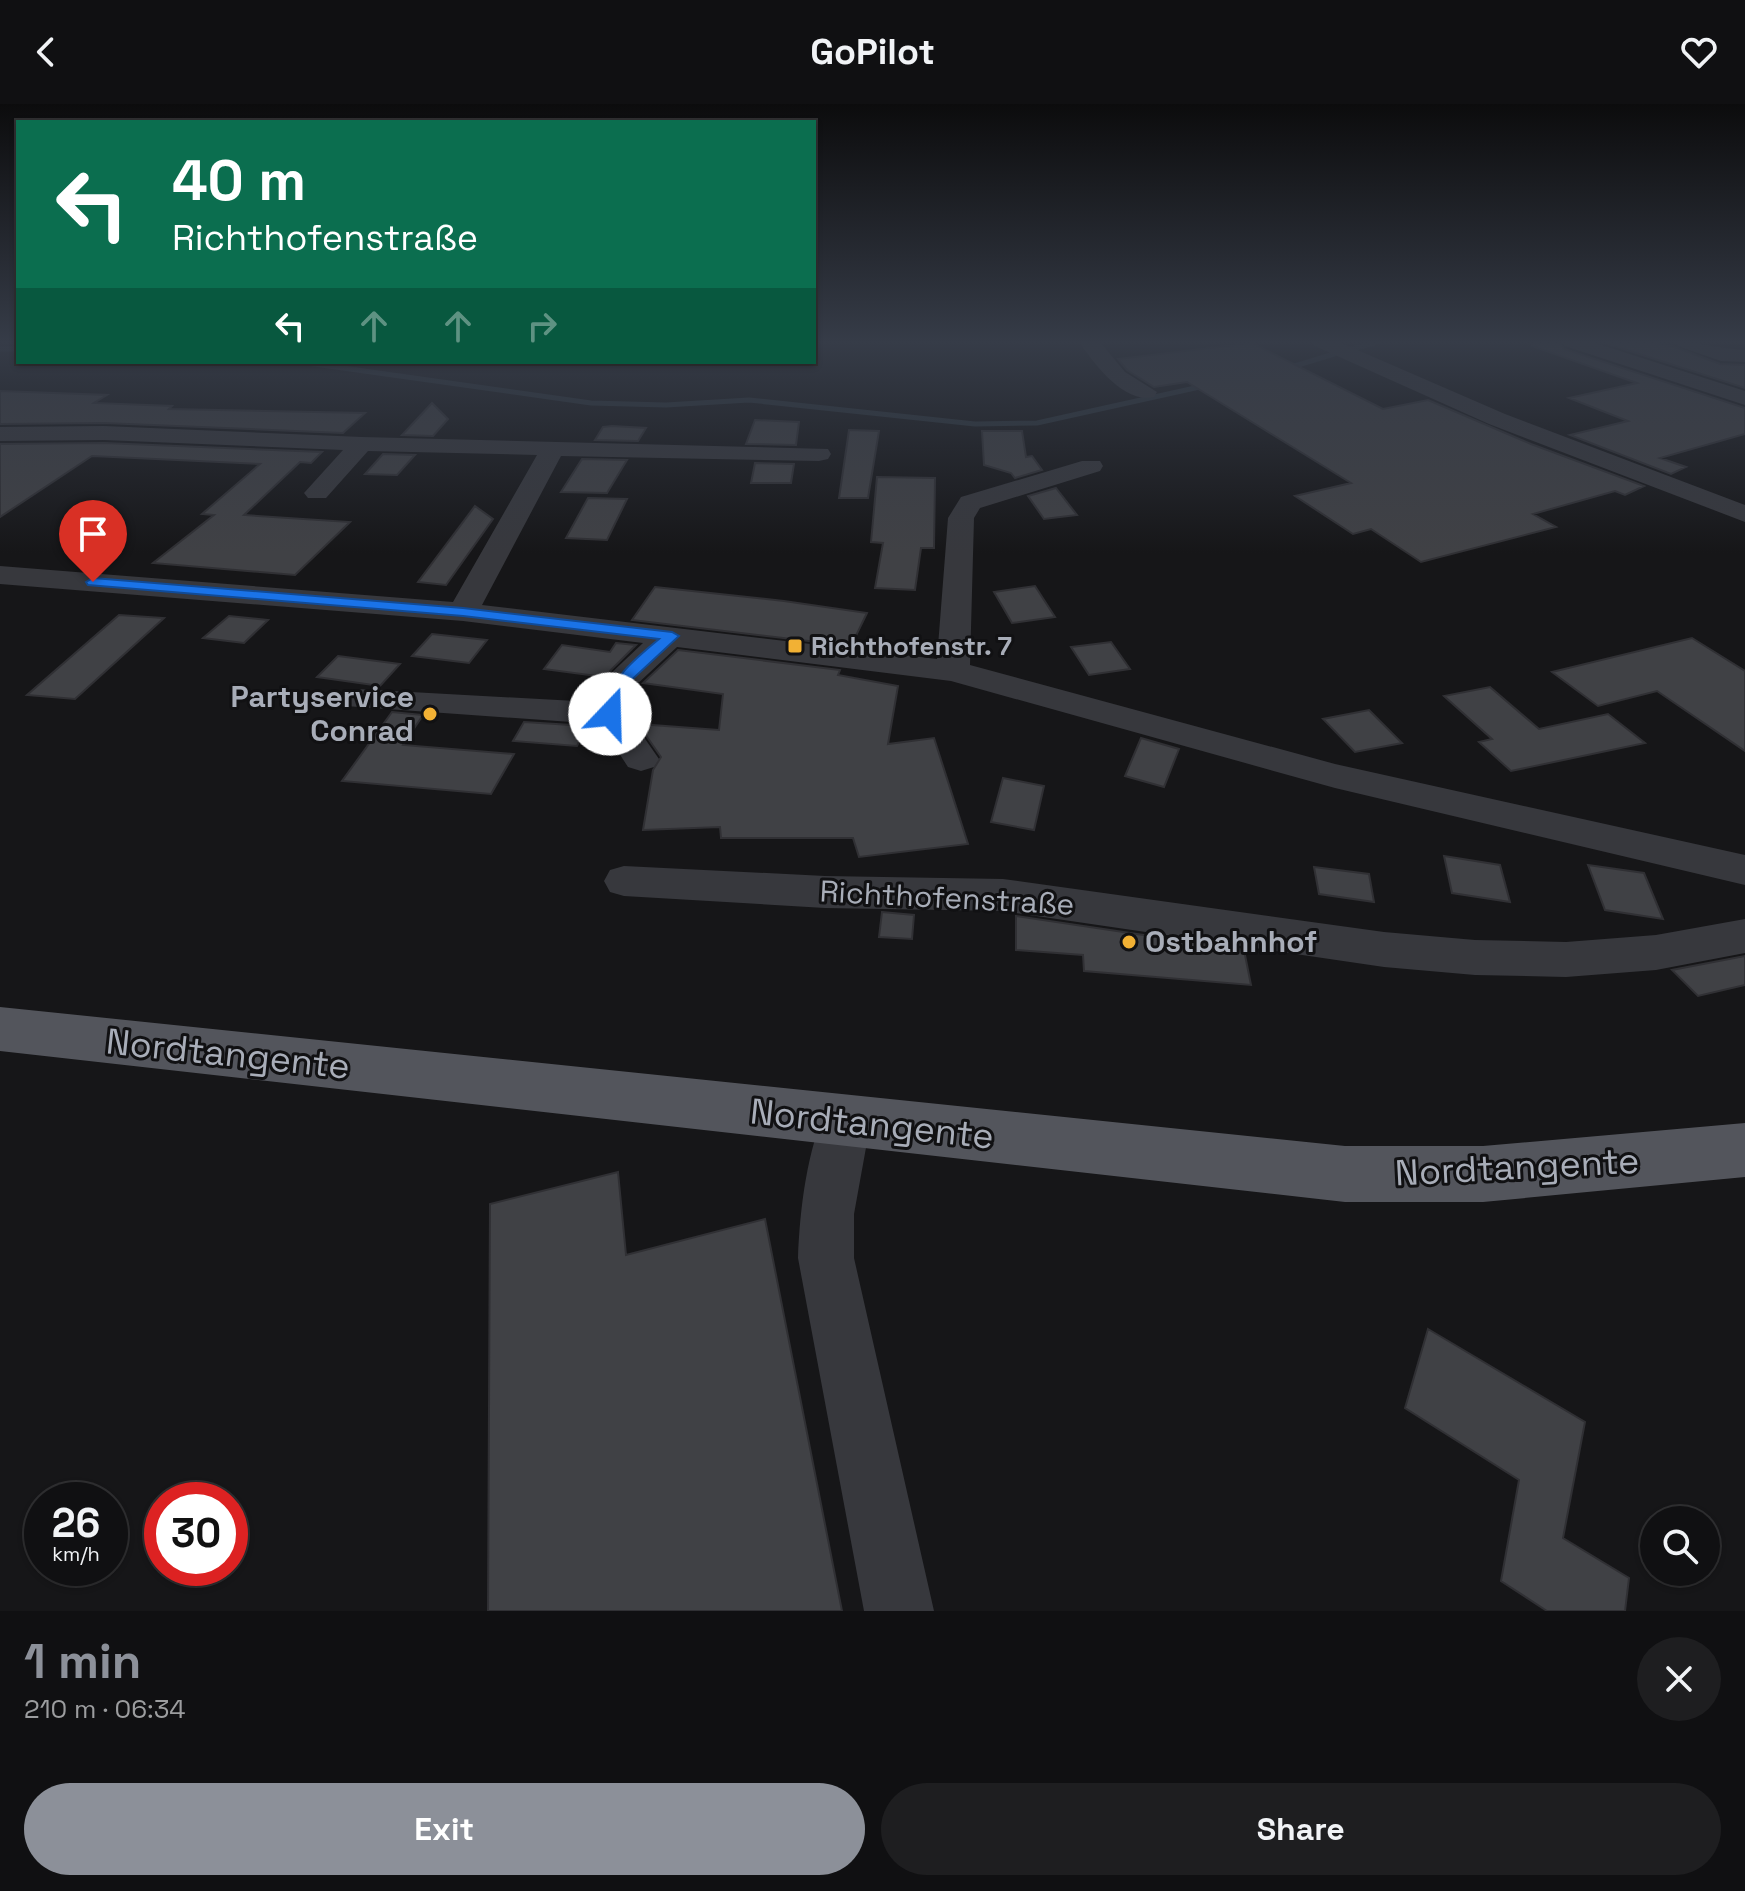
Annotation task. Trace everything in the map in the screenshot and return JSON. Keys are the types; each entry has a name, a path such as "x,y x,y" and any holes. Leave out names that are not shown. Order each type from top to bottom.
{"main road":[{"name":"Nordtangente","path":"0,1029 1345,1174 1483,1174 1745,1150"}],"street":[{"path":"1482,412 1745,514"},
{"path":"0,434 104,433 362,444 819,454"},
{"path":"317,493 362,444"},
{"path":"463,612 552,449"},
{"path":"953,671 961,518 970,503 1091,466"},
{"path":"0,575 463,612 953,671 1335,776 1745,870"},
{"path":"641,759 608,710 619,684 638,663 672,636"},
{"path":"357,699 610,714"},
{"name":"Richthofenstraße","path":"624,881 856,893 1021,896 1319,941 1558,961 1636,955 1745,936"},
{"path":"846,1120 827,1214 826,1258 899,1611"}],"building":[{"path":"0,412 365,413 343,433 104,423 0,424"},
{"path":"423,412 441,412 448,419 433,436 402,435"},
{"path":"1236,412 1457,412 1644,486 1625,495 1615,491 1533,514 1556,527 1421,562 1371,529 1353,534 1295,496 1351,483"},
{"path":"1606,412 1745,412 1745,434 1660,458 1686,467 1671,474 1570,435 1628,421"},
{"path":"755,420 799,422 796,445 746,444"},
{"path":"603,427 646,428 638,441 595,440"},
{"path":"849,430 879,431 868,498 839,498"},
{"path":"982,431 1022,431 1026,457 1032,456 1042,470 1015,478 1011,473 984,465"},
{"path":"104,443 322,452 311,463 300,462 244,515 350,522 295,575 153,563 214,515 202,514 260,464 92,456 0,517 0,444"},
{"path":"383,454 415,455 397,475 365,474"},
{"path":"582,459 627,460 607,493 561,492"},
{"path":"755,463 794,464 791,483 751,483"},
{"path":"877,477 935,478 934,548 921,548 915,590 875,588 883,543 871,542"},
{"path":"1056,488 1077,515 1044,519 1028,496"},
{"path":"588,498 627,499 607,540 566,538"},
{"path":"475,506 493,519 446,585 418,582"},
{"path":"1035,586 1055,617 1012,623 994,592"},
{"path":"655,587 867,613 851,646 632,620"},
{"path":"119,615 164,618 75,699 27,695"},
{"path":"229,616 268,620 244,643 203,638"},
{"path":"432,634 487,640 469,663 412,656"},
{"path":"1692,638 1745,671 1745,751 1657,691 1598,706 1552,672"},
{"path":"1111,642 1130,669 1089,675 1071,647"},
{"path":"616,643 636,645 604,677 544,669 562,645 610,652"},
{"path":"678,650 840,670 838,675 898,686 888,744 934,738 968,844 859,857 853,838 721,838 720,827 643,830 653,770 661,757 638,724 719,730 723,694 643,683"},
{"path":"338,656 400,664 380,686 317,677"},
{"path":"1490,687 1539,729 1608,714 1645,743 1511,771 1479,742 1492,739 1444,696"},
{"path":"1369,710 1402,743 1355,752 1323,719"},
{"path":"392,712 423,715 403,745 514,754 491,794 342,781"},
{"path":"524,722 587,726 577,746 513,741"},
{"path":"1141,738 1179,749 1164,787 1125,776"},
{"path":"1003,778 1044,786 1034,830 991,822"},
{"path":"1444,856 1500,865 1510,902 1452,893"},
{"path":"1588,865 1644,873 1663,919 1605,910"},
{"path":"1314,867 1369,874 1374,902 1319,894"},
{"path":"882,912 914,915 912,939 879,937"},
{"name":"Ostbahnhof","path":"1016,916 1244,950 1251,985 1084,971 1083,955 1016,950"},
{"path":"1745,956 1745,985 1698,996 1672,970"},
{"path":"618,1172 626,1255 765,1219 842,1611 488,1611 490,1204"},
{"path":"1428,1329 1585,1422 1563,1538 1629,1578 1625,1611 1547,1611 1501,1581 1519,1480 1405,1408"}],"waterway":[{"path":"865,412 975,424 1037,423 1085,412"}],"place":[{"name":"Richthofenstr. 7","path":"795,646"},
{"name":"Partyservice Conrad","path":"430,714"},
{"name":"Ostbahnhof","path":"1129,942"}],"route":[{"path":"93,582 463,612 672,636 638,663 619,684 608,710 610,714"}]}
